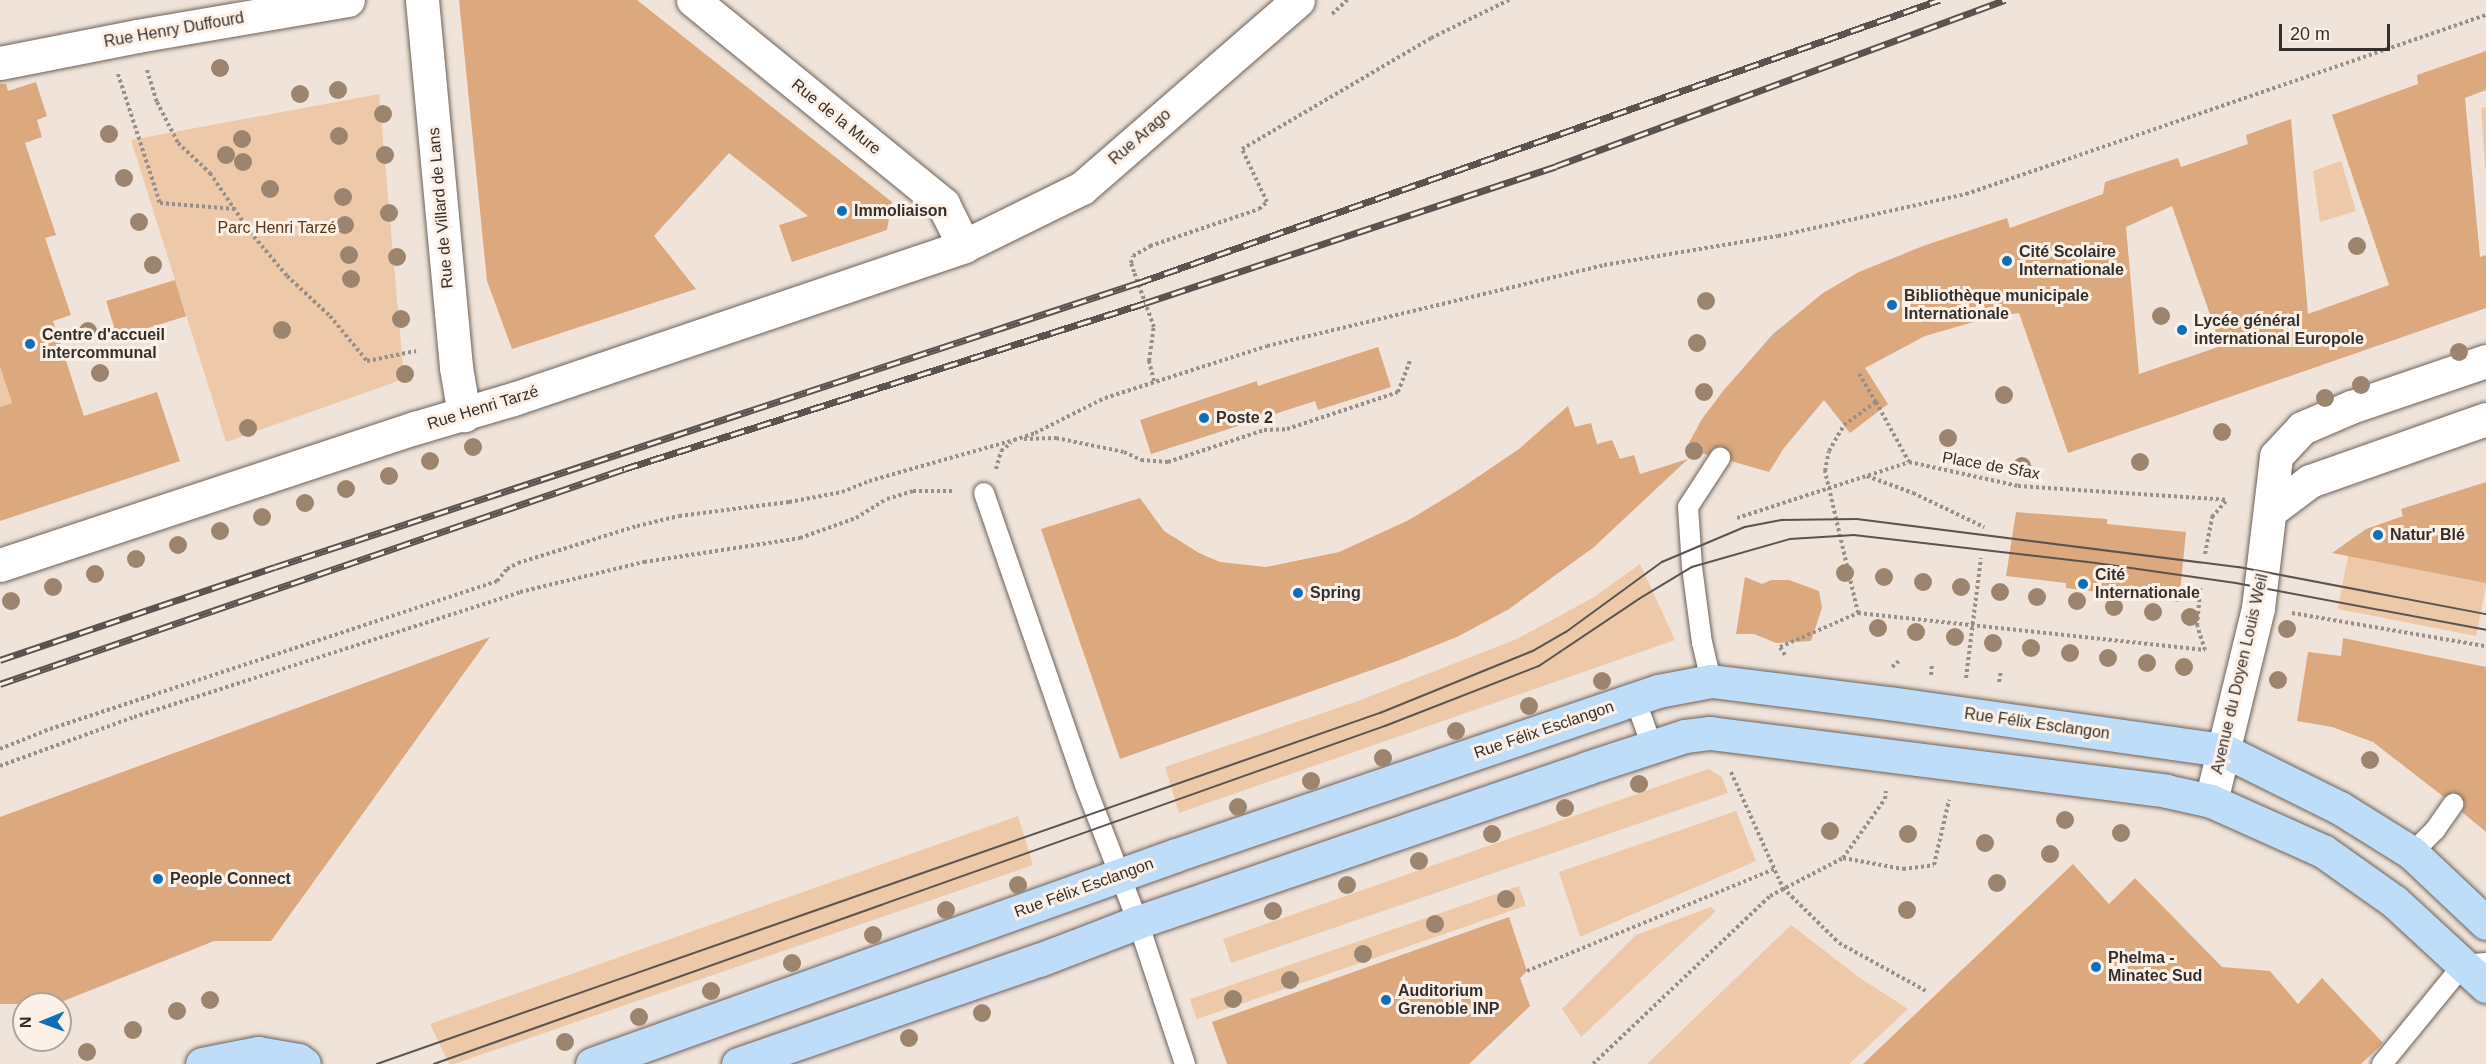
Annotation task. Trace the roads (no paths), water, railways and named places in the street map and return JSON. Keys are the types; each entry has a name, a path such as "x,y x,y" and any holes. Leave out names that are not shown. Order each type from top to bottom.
{"street":[{"name":"Rue Henry Duffourd","path":"0,63 137,36 348,0"},
{"name":"Rue de Villard de Lans","path":"422,0 456,367 464,415"},
{"name":"Rue de la Mure","path":"693,0 944,204 964,246"},
{"name":"Rue Arago","path":"964,246 1082,188 1298,0"},
{"name":"Rue Henri Tarzé","path":"0,565 404,432 464,415 964,246"},
{"name":"Avenue du Doyen Louis Weil","path":"2211,801 2258,608 2277,456 2302,428 2351,407 2486,361"},
{"path":"2270,511 2310,481 2486,419"},
{"name":"Rue Félix Esclangon","path":"592,1064 1121,874 1658,691 1711,681 2223,750 2340,808 2412,853 2486,923"},
{"path":"738,1064 1039,960 1138,922 1652,746 1684,736 1710,733 2166,791 2211,801 2323,851 2395,902 2478,971"},
{"path":"202,1064 258,1053 298,1060 304,1064"}],"lane":[{"path":"1711,681 1702,643 1692,567 1688,507 1720,458"},
{"path":"984,493 1085,785 1138,922 1185,1064"},
{"path":"1635,699 1652,746"},
{"path":"2412,853 2434,830 2453,804"},
{"path":"2382,1064 2478,971"}],"tram line":[{"path":"377,1064 1380,713 1533,651 1566,632 1662,562 1745,527 1782,520 1857,519 2239,567 2486,614"},
{"path":"434,1064 1385,726 1539,666 1639,599 1692,567 1790,539 1854,535 2096,563 2236,583 2486,630"}],"railway":[{"path":"0,660 275,567 1138,283 1939,0"},
{"path":"0,684 624,469 1145,303 1556,166 2005,0"}],"place":[{"name":"Immoliaison","path":"842,211"},
{"name":"Cité Scolaire Internationale","path":"2007,261"},
{"name":"Bibliothèque municipale Internationale","path":"1892,305"},
{"name":"Lycée général international Europole","path":"2182,330"},
{"name":"Centre d'accueil intercommunal","path":"30,344"},
{"name":"Poste 2","path":"1204,418"},
{"name":"Natur' Blé","path":"2378,535"},
{"name":"Cité Internationale","path":"2083,584"},
{"name":"Spring","path":"1298,593"},
{"name":"People Connect","path":"158,879"},
{"name":"Phelma - Minatec Sud","path":"2096,967"},
{"name":"Auditorium Grenoble INP","path":"1386,1000"}],"park label":[{"name":"Parc Henri Tarzé","path":"277,228"}]}
